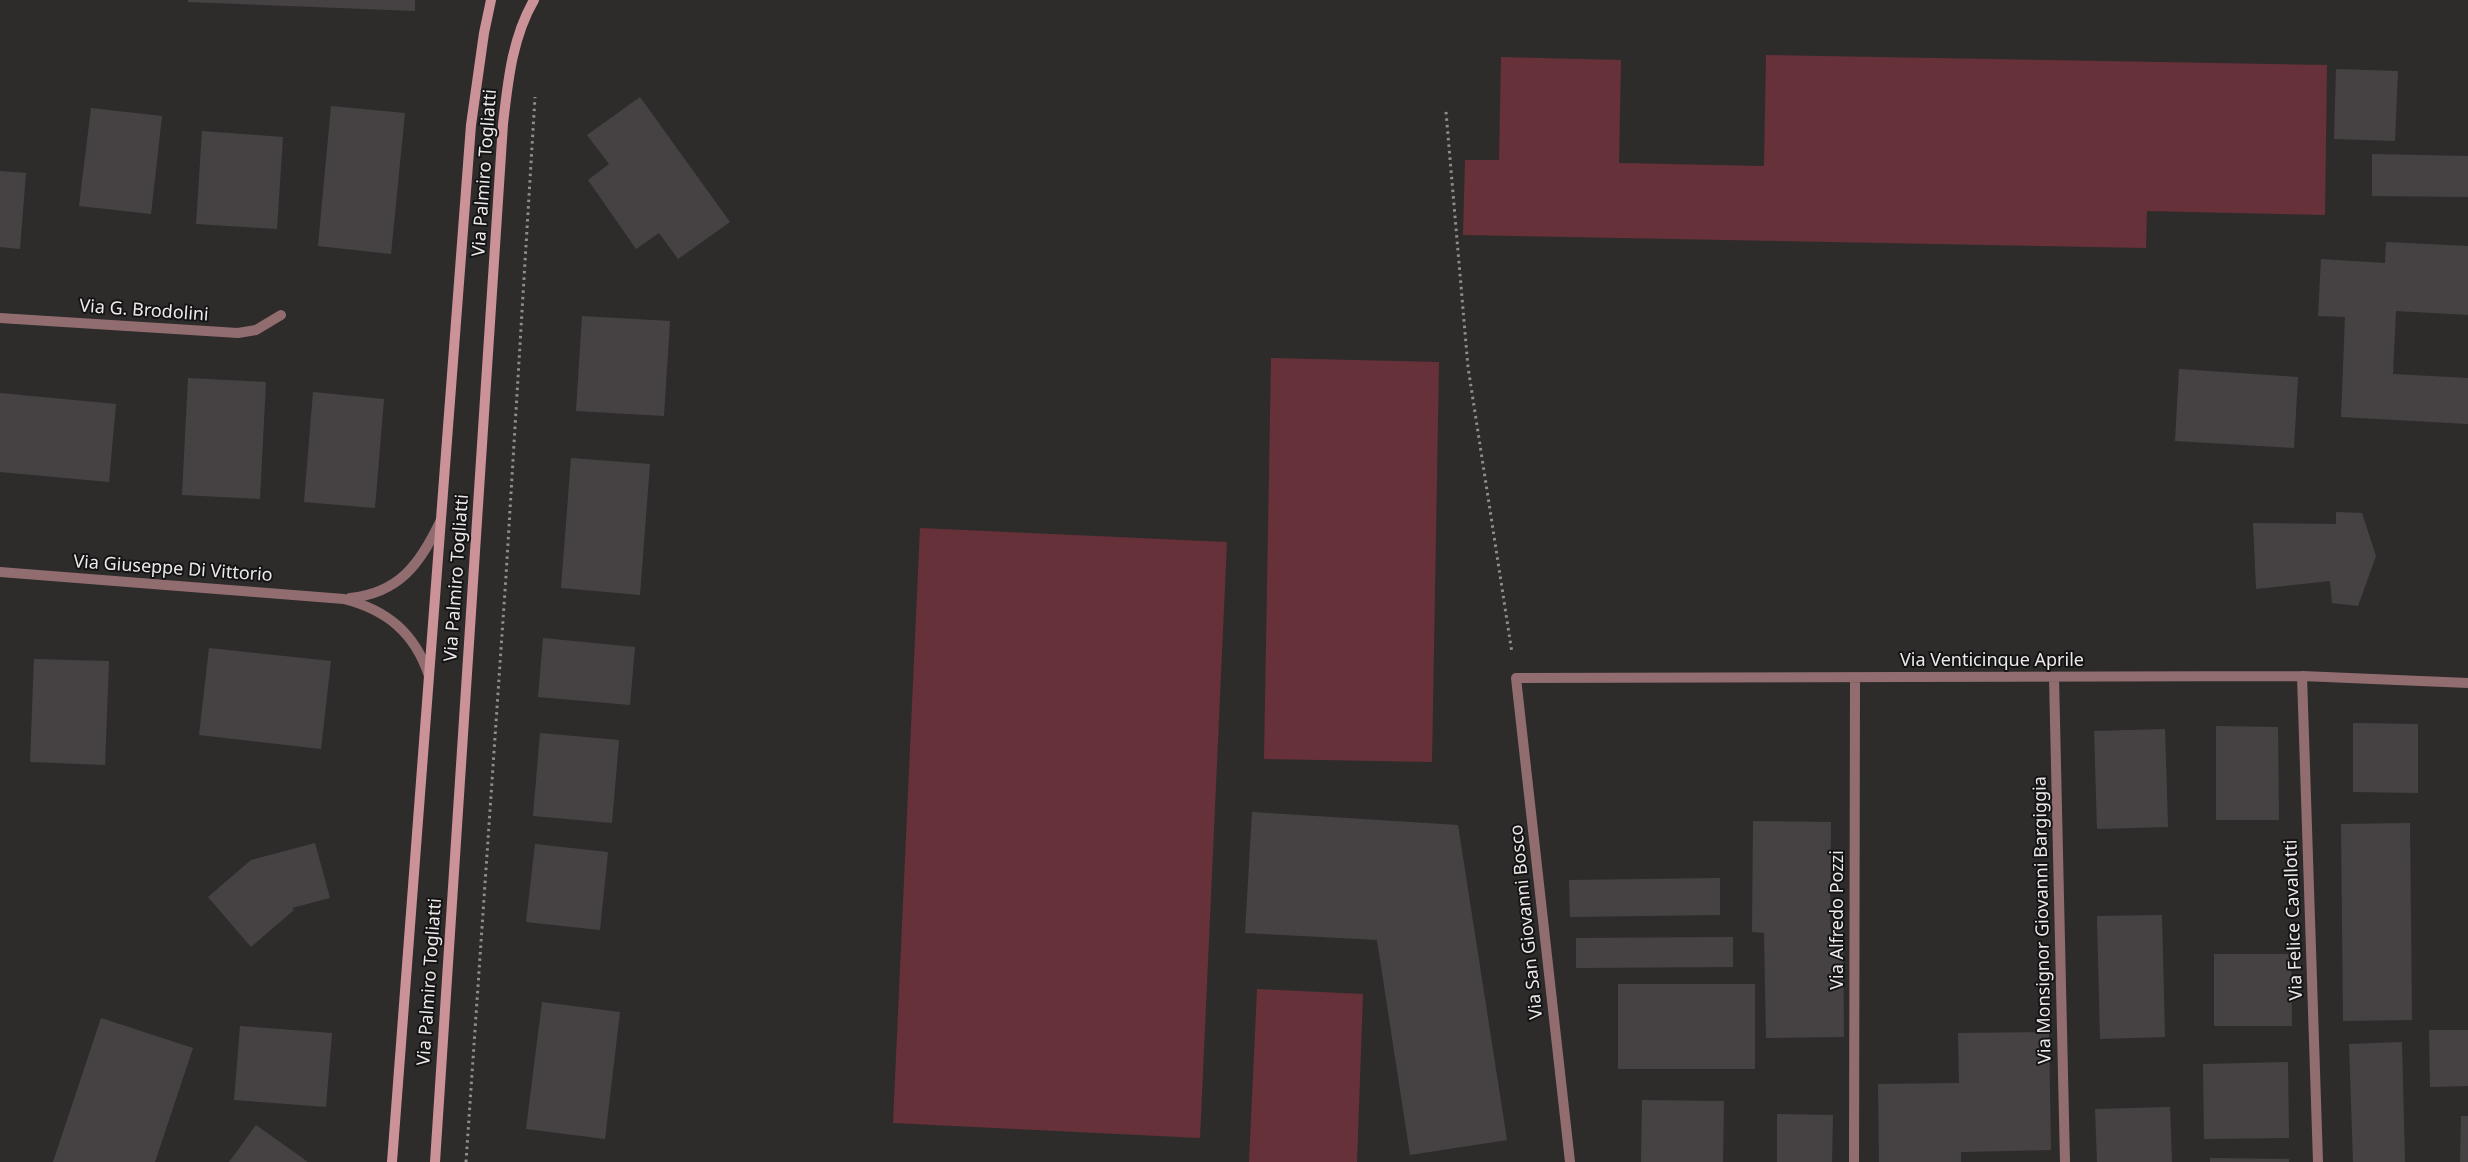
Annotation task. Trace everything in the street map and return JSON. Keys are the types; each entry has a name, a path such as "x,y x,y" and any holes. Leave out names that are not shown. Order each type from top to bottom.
{"street":[{"name":"Via Palmiro Togliatti","path":"392,1162 471,125 484,33 491,0"},
{"name":"Via Palmiro Togliatti","path":"435,1162 503,124 512,58 519,32 534,0"},
{"name":"Via G. Brodolini","path":"0,318 238,333 256,330 281,314"},
{"path":"344,599 368,596 404,577 418,562 442,519"},
{"name":"Via Giuseppe Di Vittorio","path":"0,572 344,599"},
{"path":"344,599 366,604 398,625 423,657 429,676"},
{"name":"Via Venticinque Aprile","path":"1516,678 2302,676 2468,683"},
{"name":"Via Felice Cavallotti","path":"2302,676 2318,1162"},
{"name":"Via Monsignor Giovanni Bargiggia","path":"2054,677 2065,1162"},
{"name":"Via San Giovanni Bosco","path":"1516,678 1570,1162"},
{"name":"Via Alfredo Pozzi","path":"1854,1162 1855,678"}],"path":[{"path":"466,1162 500,674 535,89"},
{"path":"1446,112 1468,367 1516,678"}],"shaded area":[{"path":"1766,55 2327,65 2325,215 2147,211 2146,248 1463,235 1465,160 1499,160 1501,57 1621,60 1619,163 1764,166"},
{"path":"1271,358 1439,362 1432,762 1264,759"},
{"path":"920,528 1227,542 1200,1138 893,1123"},
{"path":"1257,989 1363,994 1357,1162 1249,1162"}],"building":[{"path":"188,0 415,0 415,11 188,2"},
{"path":"2336,69 2398,71 2395,141 2334,139"},
{"path":"640,97 730,222 678,259 659,233 636,249 588,180 609,164 587,135"},
{"path":"331,106 405,113 391,254 318,246"},
{"path":"91,108 162,116 151,214 79,206"},
{"path":"202,131 283,137 277,229 196,224"},
{"path":"2372,154 2468,156 2468,197 2372,196"},
{"path":"0,171 26,173 20,249 0,247"},
{"path":"2386,242 2468,246 2468,315 2396,311 2393,374 2468,378 2468,424 2341,417 2345,317 2318,316 2321,259 2385,263"},
{"path":"582,316 670,321 664,416 576,411"},
{"path":"2179,369 2298,377 2294,448 2175,441"},
{"path":"188,378 266,382 260,499 182,495"},
{"path":"313,392 384,399 375,508 304,502"},
{"path":"0,393 116,404 109,482 0,472"},
{"path":"571,458 650,464 640,595 561,588"},
{"path":"2336,512 2362,513 2376,556 2358,606 2332,603 2330,581 2256,589 2253,523 2336,524"},
{"path":"543,638 635,647 630,705 538,697"},
{"path":"209,648 331,661 321,749 199,735"},
{"path":"34,659 109,661 105,765 30,762"},
{"path":"2353,723 2418,724 2418,793 2353,792"},
{"path":"2216,726 2278,727 2279,820 2216,820"},
{"path":"2165,729 2168,827 2097,829 2094,731"},
{"path":"540,733 619,740 612,823 533,816"},
{"path":"1252,812 1458,825 1507,1140 1410,1155 1377,940 1245,933"},
{"path":"1753,821 1831,822 1830,929 1843,928 1844,1037 1766,1038 1764,933 1752,932"},
{"path":"2410,823 2412,1020 2343,1021 2341,824"},
{"path":"315,843 330,898 292,908 294,910 251,947 208,897 251,860"},
{"path":"535,844 608,852 600,930 526,922"},
{"path":"1720,878 1720,915 1570,917 1569,880"},
{"path":"2162,915 2165,1037 2100,1039 2097,916"},
{"path":"1733,937 1733,967 1576,968 1576,938"},
{"path":"2214,954 2291,954 2292,1026 2214,1026"},
{"path":"1618,984 1755,984 1755,1069 1618,1069"},
{"path":"542,1002 620,1012 605,1139 526,1129"},
{"path":"101,1018 193,1048 155,1162 53,1162"},
{"path":"240,1026 332,1033 326,1107 234,1100"},
{"path":"2429,1030 2468,1030 2468,1086 2430,1087"},
{"path":"2049,1032 2051,1150 1961,1152 1961,1162 1879,1162 1878,1084 1959,1083 1958,1033"},
{"path":"2402,1042 2405,1162 2353,1162 2349,1044"},
{"path":"2288,1062 2289,1138 2204,1139 2203,1064"},
{"path":"1642,1100 1724,1101 1723,1162 1641,1162"},
{"path":"2170,1107 2172,1162 2097,1162 2095,1109"},
{"path":"1777,1114 1833,1115 1832,1162 1777,1162"},
{"path":"2461,1116 2468,1116 2468,1162 2460,1162"},
{"path":"256,1125 308,1162 229,1162"},
{"path":"2210,1158 2289,1159 2289,1162 2210,1162"}]}
